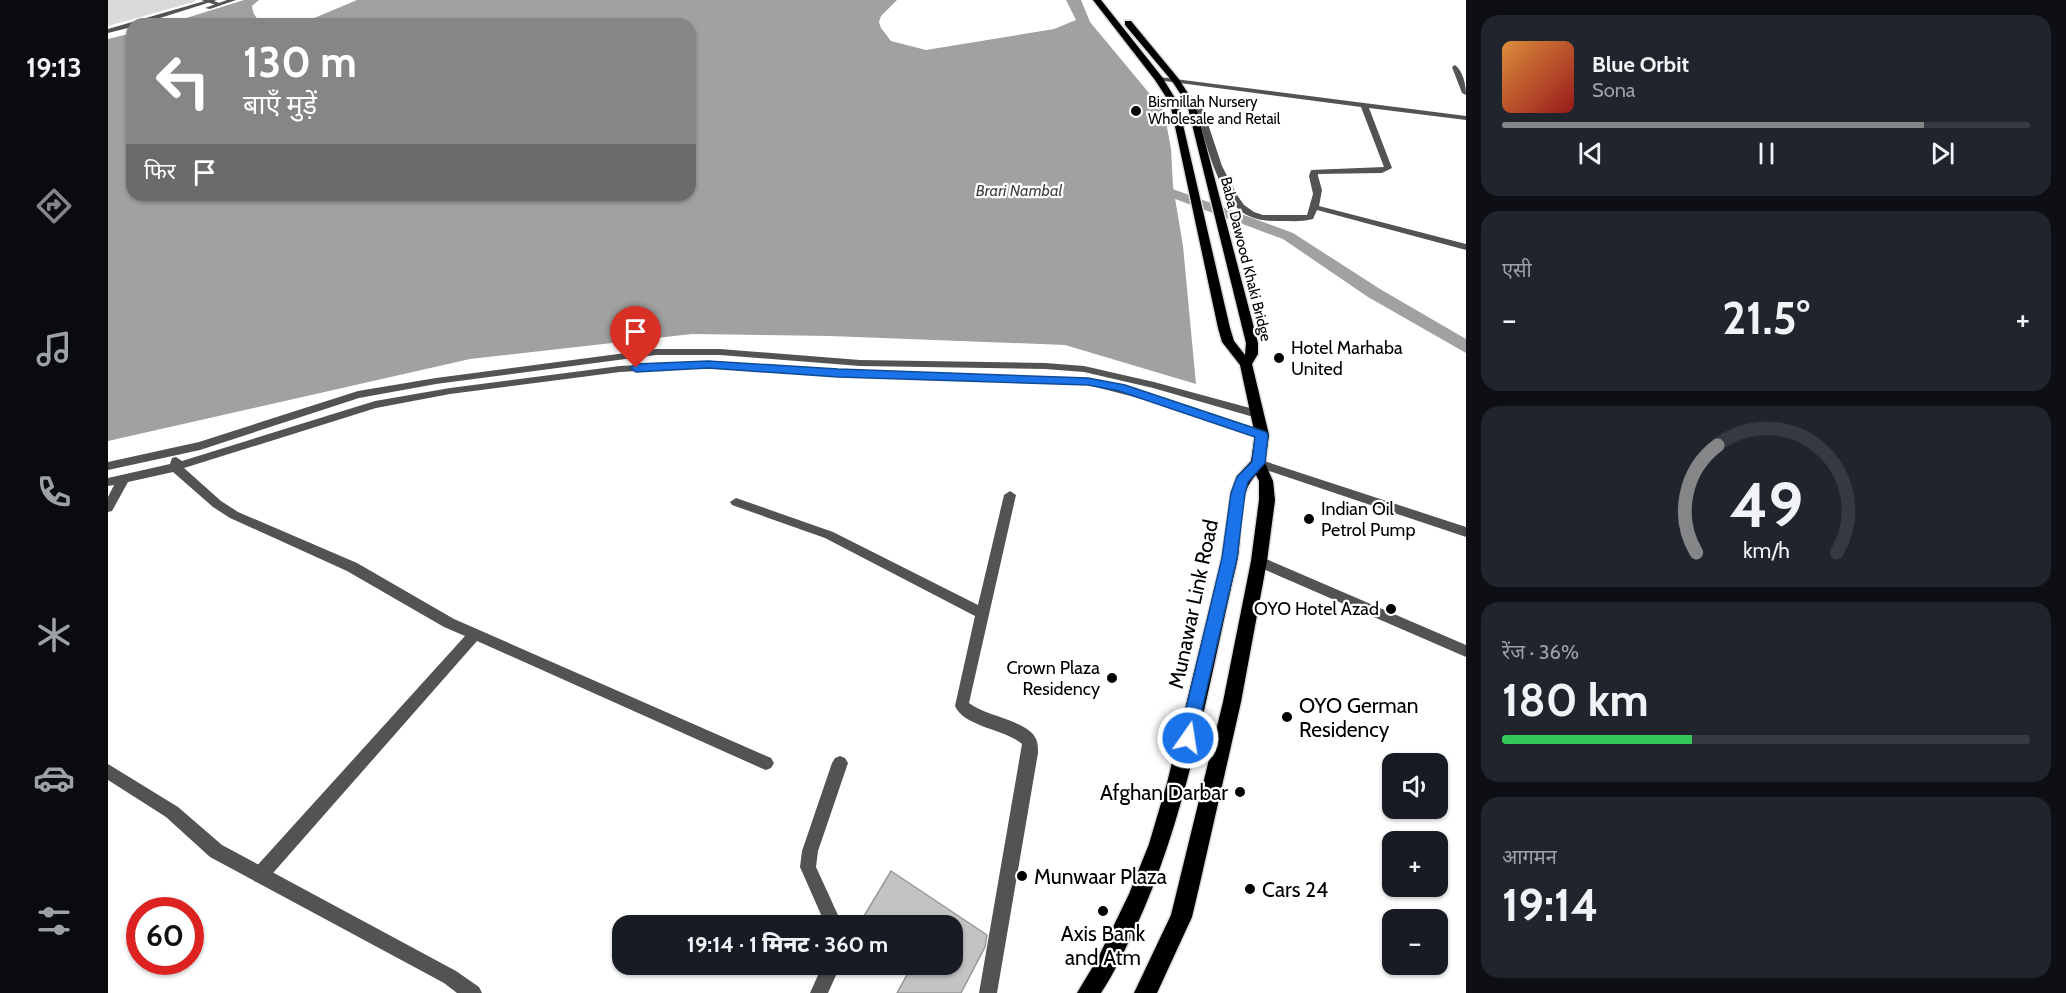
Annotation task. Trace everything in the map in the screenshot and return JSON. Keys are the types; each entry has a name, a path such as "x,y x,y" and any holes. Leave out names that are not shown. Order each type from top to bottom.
{"main road":[{"path":"1097,0 1159,79"},
{"path":"1109,0 1175,80 1190,102"},
{"name":"Baba Dawood Khaki Bridge","path":"1159,79 1174,103 1228,342 1246,364 1252,354 1249,330 1190,102"},
{"name":"Munawar Link Road","path":"1145,993 1181,917 1190,883 1232,702 1259,561 1268,500 1266,481 1258,463 1262,435 1246,364"},
{"name":"Munawar Link Road","path":"1088,993 1106,966 1137,900 1159,844 1177,783 1230,558 1238,493 1242,480 1258,463"}],"street":[{"path":"155,18 212,2 233,0"},
{"path":"171,18 212,2"},
{"path":"108,31 126,26"},
{"path":"108,37 126,32"},
{"path":"1455,67 1466,93"},
{"path":"1159,79 1466,118"},
{"path":"1190,102 1198,106 1229,192 1246,211 1255,215 1302,219 1310,217 1314,207 1317,190 1312,176 1314,172 1382,171 1388,168 1364,104"},
{"path":"1314,207 1466,247"},
{"path":"108,482 175,467 375,405 564,369 688,351 860,363 1045,366 1084,369 1257,414"},
{"path":"108,466 200,446 358,395 436,381 564,369 668,365 708,364 838,373 1088,382 1130,390 1262,435"},
{"path":"175,467 177,451"},
{"path":"1258,463 1466,532"},
{"path":"175,467 217,504 234,515 352,567 429,612 474,635 766,763"},
{"path":"108,508 124,478"},
{"path":"988,993 1030,753 1030,741 1022,733 975,717 962,706 1010,495"},
{"path":"736,502 829,535 982,613"},
{"path":"1259,561 1466,651"},
{"path":"260,875 474,635"},
{"path":"830,915 808,867 810,851 840,763"},
{"path":"108,771 172,812 216,851 450,977 473,993"},
{"path":"819,993 827,975"}],"shaded area":[{"path":"108,0 197,1 136,18 126,18 126,21 108,26"}],"water":[{"path":"244,0 259,0 252,6 257,18 186,18"},
{"name":"Brari Nambal","path":"357,0 897,0 881,16 879,22 881,28 891,41 926,50 1054,29 1076,20 1066,0 1081,0 1090,22 1164,111 1183,246 1196,384 1065,345 830,336 692,334 470,359 108,441 108,39 126,34 126,201 696,201 696,18 314,18"}],"building":[{"path":"891,871 957,915 865,915"},
{"path":"963,919 987,935 985,947 961,993 897,993 907,975 963,975"}],"waterway":[{"path":"1148,184 1288,236 1374,293 1466,347"}],"place":[{"name":"Bismillah Nursery Wholesale and Retail","path":"1136,111"},
{"name":"Hotel Marhaba United","path":"1279,358"},
{"name":"Indian Oil Petrol Pump","path":"1309,519"},
{"name":"OYO Hotel Azad","path":"1391,609"},
{"name":"Crown Plaza Residency","path":"1112,678"},
{"name":"OYO German Residency","path":"1287,717"},
{"name":"Afghan Darbar","path":"1240,792"},
{"name":"Munwaar Plaza","path":"1022,876"},
{"name":"Cars 24","path":"1250,889"},
{"name":"Axis Bank and Atm","path":"1103,911"}],"route":[{"path":"636,368 708,364 838,373 1056,379 1088,382 1121,388 1158,399 1262,435 1258,463 1242,480 1238,493 1230,558 1188,738"}]}
